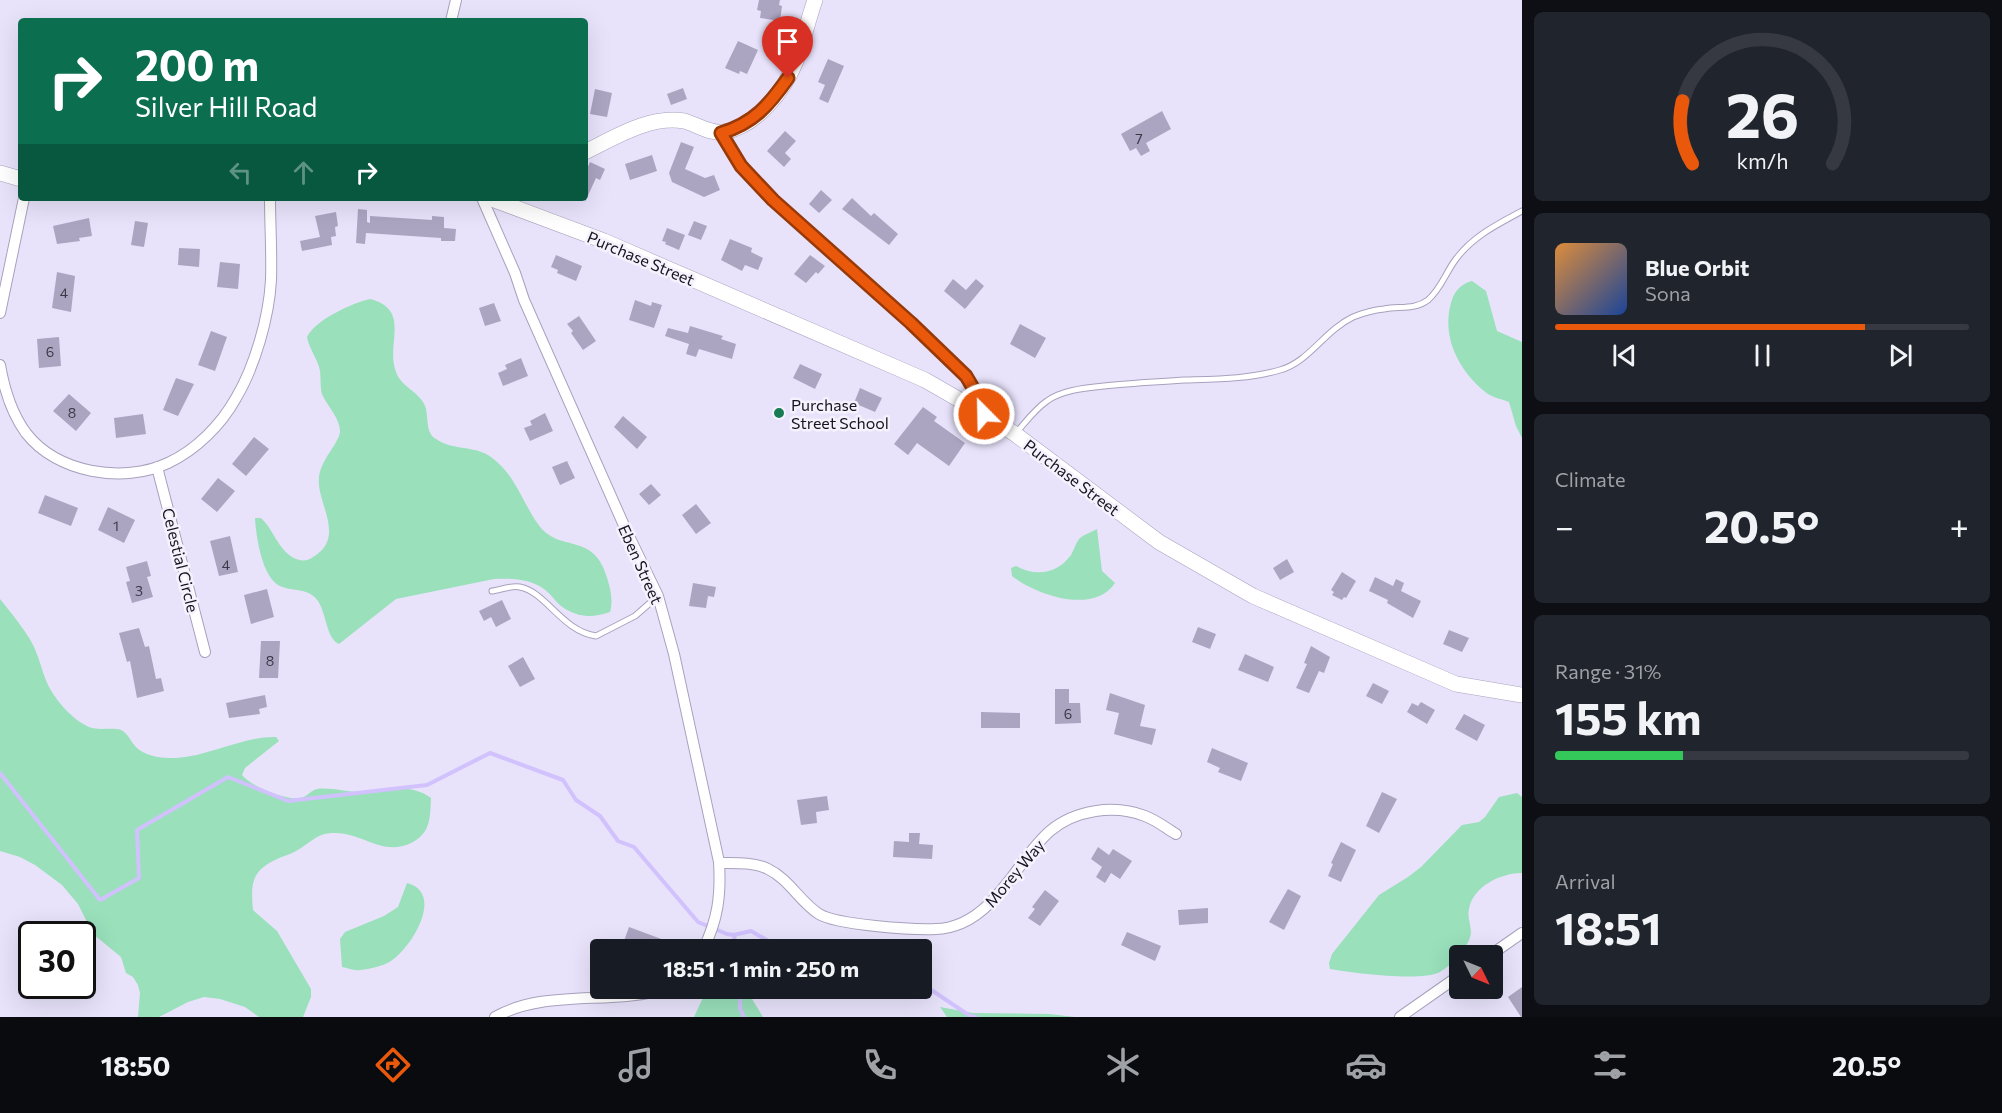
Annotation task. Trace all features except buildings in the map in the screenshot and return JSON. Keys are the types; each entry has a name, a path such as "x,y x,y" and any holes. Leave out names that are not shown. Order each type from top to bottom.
{"main road":[{"path":"588,150 645,124 670,120 682,121 721,133 739,128 756,116 772,100 788,78 796,61 815,0"},
{"path":"0,173 18,178"},
{"name":"Purchase Street","path":"497,201 604,241 914,376 984,414 1015,434 1159,542 1253,596 1456,684 1522,695"}],"street":[{"path":"452,18 456,0"},
{"path":"721,133 741,166 766,193 911,323 966,376 979,398 984,414"},
{"path":"0,313 23,201"},
{"path":"0,365 3,392 26,433 45,451 68,465 96,472 134,473 168,463 198,444 220,423 237,397 254,356 267,312 271,281 270,201"},
{"name":"Eben Street","path":"483,201 609,493 658,597 678,674 719,863 720,885 716,918 708,939"},
{"name":"Celestial Circle","path":"157,467 205,652"},
{"name":"Morey Way","path":"719,863 753,864 767,868 778,875 808,906 822,916 897,929 939,929 962,922 980,913 996,898 1038,844 1051,831 1068,820 1090,812 1109,809 1146,816 1176,834"},
{"path":"1503,946 1522,933"},
{"path":"1400,1017 1449,983"},
{"path":"495,1017 534,1005 590,998"}],"lane":[{"path":"1015,434 1047,401 1057,395 1085,388 1165,381 1213,381 1255,376 1283,369 1301,359 1330,331 1353,318 1385,308 1415,306 1428,300 1466,246 1477,237 1522,211"},
{"path":"492,591 519,586 532,592 578,631 596,636 634,616 658,597"}],"green space":[{"path":"1472,281 1486,291 1497,331 1522,342 1522,438 1509,402 1490,395 1469,376 1455,354 1451,342 1449,316 1452,299 1461,286"},
{"path":"370,299 383,304 390,311 395,329 393,361 396,372 402,382 423,401 430,433 443,443 485,453 491,457 506,472 532,516 547,533 556,539 586,548 595,555 602,565 609,585 610,612 591,616 579,615 561,606 546,591 533,583 513,579 494,579 396,599 339,644 332,637 321,607 314,597 274,582 261,556 255,518 261,518 287,553 297,559 311,559 323,549 328,540 328,519 319,487 319,477 320,470 340,431 336,417 322,394 319,367 307,337 318,324 344,308"},
{"path":"1097,529 1102,571 1115,583 1106,593 1080,600 1065,599 1035,590 1012,576 1011,568 1016,566 1031,572 1053,570 1071,555 1080,538"},
{"path":"0,599 32,643 48,685 66,709 77,720 89,727 123,731 143,752 152,756 184,757 250,740 276,737 279,741 245,768 242,775 269,792 295,798 322,789 359,792 405,789 423,793 431,798 430,818 426,829 413,842 402,846 382,846 354,836 327,833 267,865 254,880 253,910 277,931 311,989 311,997 303,1017 259,1017 245,1007 220,999 204,997 188,1002 159,1017 138,1017 140,993 138,985 133,977 126,973 121,957 96,936 96,921 86,921 78,904 62,885 35,865 20,857 0,851"},
{"path":"1517,793 1522,797 1522,873 1497,878 1476,894 1469,912 1470,938 1466,945 1449,945 1449,966 1431,975 1418,976 1386,976 1330,969 1332,954 1379,895 1421,867 1462,825 1479,822 1499,797"},
{"path":"407,883 418,889 423,897 424,908 421,920 408,944 391,961 380,966 358,970 342,967 340,939 345,932 384,916 398,907"},
{"path":"702,999 752,999 763,1017 694,1017"},
{"path":"940,1007 973,1013 1049,1014 1075,1017 947,1017"}],"waterway":[{"path":"0,773 100,900 139,878 137,830 228,777 288,801 427,785 490,753 563,780 576,800 600,816 618,841 634,847 698,922 727,934 734,935 751,931 765,939"},
{"path":"734,935 735,939"},
{"path":"932,990 970,1016 976,1017"},
{"path":"740,999 740,1008 744,1017"}],"place":[{"name":"Purchase Street School","path":"779,413"}],"route":[{"path":"788,78 772,100 756,116 739,128 721,133 741,166 773,200 911,323 966,376 979,398 984,414"}]}
